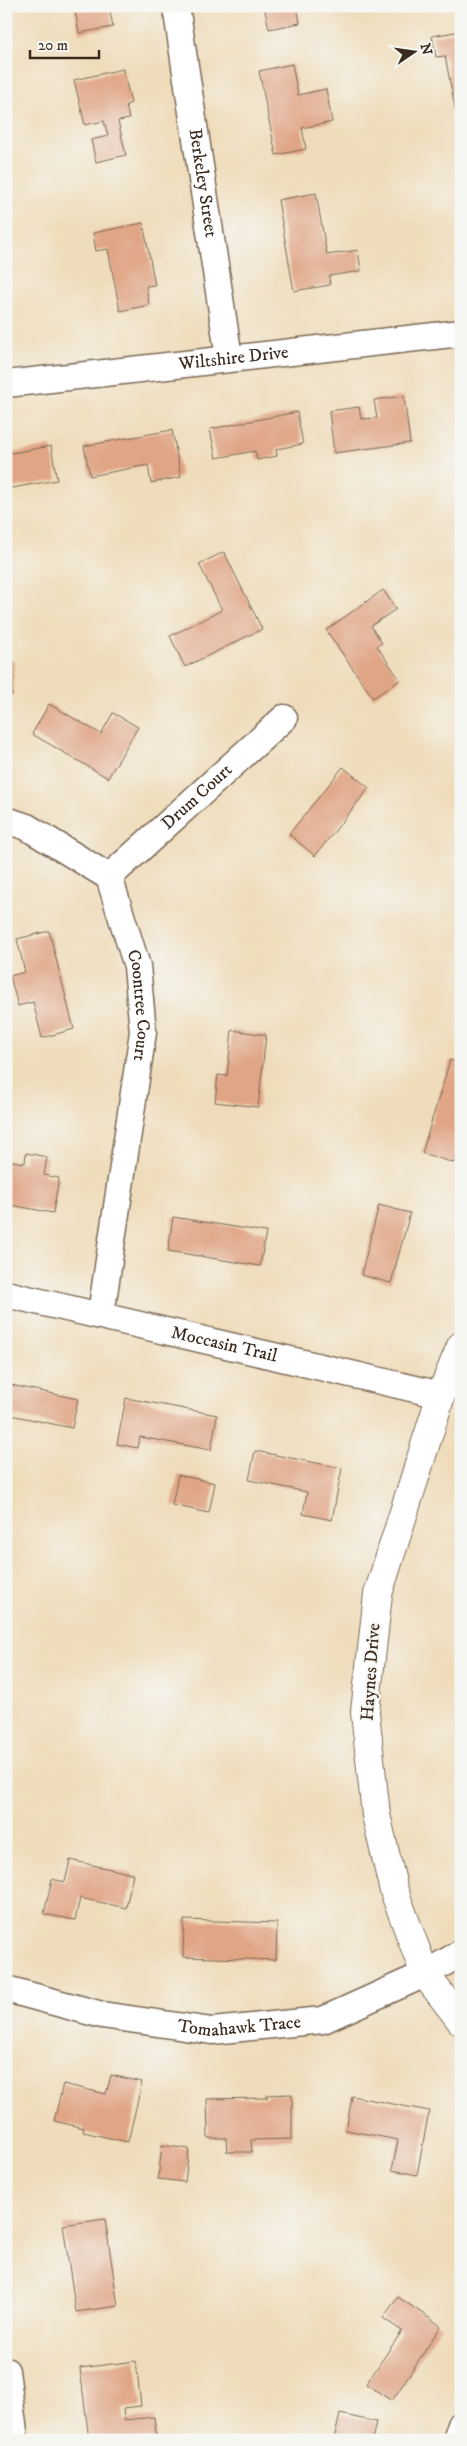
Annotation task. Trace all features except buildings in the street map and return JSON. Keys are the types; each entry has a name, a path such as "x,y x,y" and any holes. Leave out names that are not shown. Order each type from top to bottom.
{"street":[{"name":"Berkeley Street","path":"176,6 229,358"},
{"name":"Wiltshire Drive","path":"6,384 461,334"},
{"name":"Drum Court","path":"109,877 284,718"},
{"path":"6,820 27,827 109,877"},
{"name":"Coontree Court","path":"101,1314 143,1032 137,966 109,877"},
{"name":"Moccasin Trail","path":"6,1294 101,1314 442,1395"},
{"name":"Haynes Drive","path":"461,1346 442,1395 378,1594 365,1712 376,1815 394,1891 425,1974 461,2021"},
{"name":"Tomahawk Trace","path":"6,1989 102,2015 212,2031 323,2020 425,1974 461,1953"},
{"path":"6,2371 15,2440"},
{"path":"456,2440 461,2425"}]}
